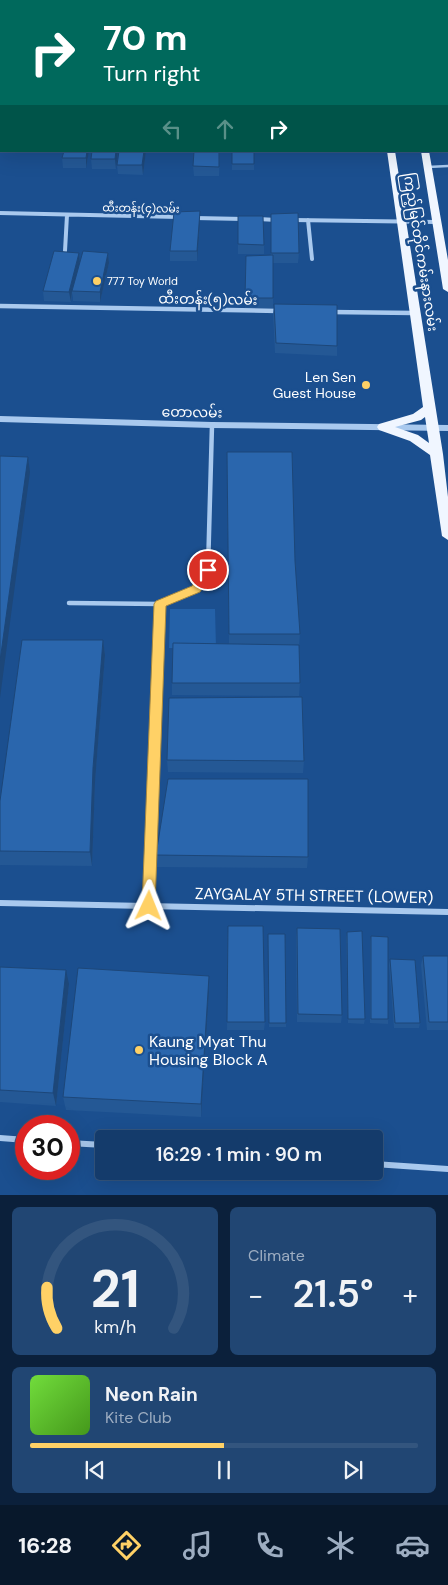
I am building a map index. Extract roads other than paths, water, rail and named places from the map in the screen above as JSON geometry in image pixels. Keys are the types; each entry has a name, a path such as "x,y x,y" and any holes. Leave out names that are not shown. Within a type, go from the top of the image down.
{"main road":[{"name":"ကြည့်မြင်တိုင်ကမ်းနားလမ်း","path":"391,152 448,536"},
{"path":"425,152 448,289"},
{"path":"383,427 417,417 430,407"},
{"path":"383,427 414,438 437,454"}],"street":[{"name":"ထီးတန်း(၄)လမ်း","path":"0,213 182,217"},
{"path":"65,251 66,215"},
{"name":"ထီးတန်း(၄)လမ်း","path":"192,218 279,220"},
{"path":"289,220 402,220 437,222"},
{"path":"308,220 312,259"},
{"name":"ထီးတန်း(၅)လမ်း","path":"0,306 287,311"},
{"path":"326,312 415,313"},
{"name":"တောလမ်း","path":"0,419 212,425 448,428"},
{"path":"69,603 160,604 196,589 208,570 212,425"},
{"path":"149,906 160,604"},
{"name":"ZAYGALAY 5TH STREET (LOWER)","path":"0,903 448,912"},
{"path":"0,1138 15,1139"},
{"path":"80,1144 95,1144"},
{"path":"383,1165 448,1169"}],"lane":[{"path":"428,167 448,166"}],"place":[{"name":"777 Toy World","path":"97,281"},
{"name":"Len Sen Guest House","path":"366,385"},
{"name":"Kaung Myat Thu Housing Block A","path":"139,1050"}]}
